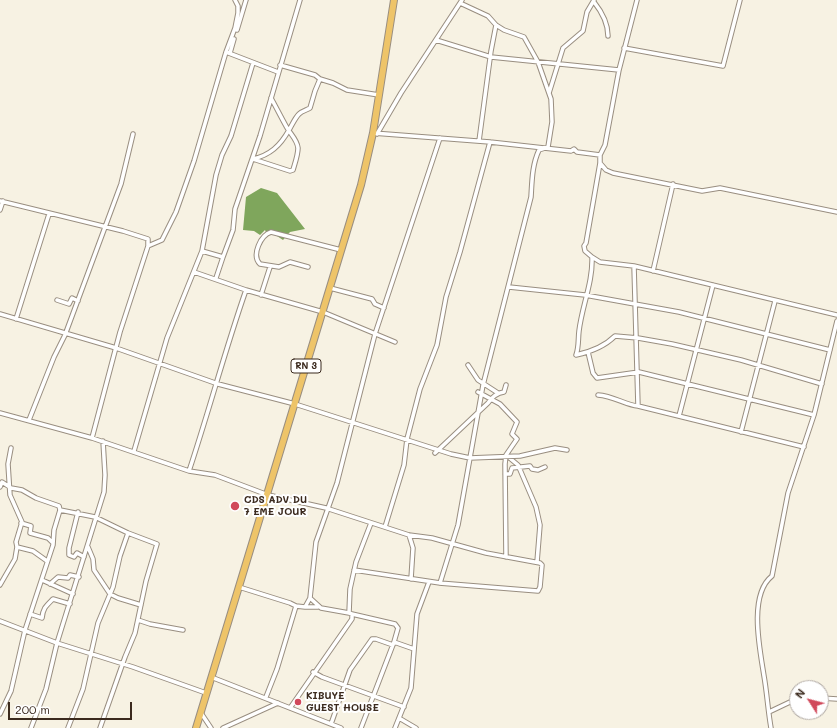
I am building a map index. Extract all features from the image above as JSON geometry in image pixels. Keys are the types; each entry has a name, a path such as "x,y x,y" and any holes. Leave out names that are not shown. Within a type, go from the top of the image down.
{"highway":[{"name":"RN 3","path":"196,728 361,185 375,133 379,95 394,0"}],"street":[{"path":"228,52 238,13 238,6 235,0"},
{"path":"148,246 162,240 176,212 246,0"},
{"path":"216,278 233,230 235,209 253,159 300,0"},
{"path":"637,0 619,70 605,145 600,155 600,163 586,243 584,246 585,251 600,262 634,266 837,315"},
{"path":"624,48 723,66 740,0"},
{"path":"549,93 562,48 583,31 587,12 594,1 601,10 605,20 608,36"},
{"path":"548,148 552,122 549,93 538,62 524,37 496,25 488,16 461,2 375,133 490,142 571,151 574,149 577,152 600,155"},
{"path":"479,141 496,25"},
{"path":"436,40 491,57 619,70"},
{"path":"228,52 278,72"},
{"path":"134,451 167,338 202,250 216,175 222,155 231,136 253,63"},
{"path":"280,65 315,75 320,80 333,83 346,90 379,95"},
{"path":"253,159 265,155 278,147 299,114 310,108 320,80"},
{"path":"253,159 290,171 293,170 298,149 295,138 271,98"},
{"path":"29,420 54,357 65,335 121,184 133,134"},
{"path":"305,607 310,598 316,542 329,509 375,334 440,138"},
{"path":"385,527 404,464 407,439 420,389 436,344 446,297 490,142"},
{"path":"440,583 458,525 478,413 480,393 484,383 509,287 531,197 536,157 539,150 548,148"},
{"path":"600,163 606,170 613,173 674,184 702,191 720,188 837,212"},
{"path":"653,271 674,184"},
{"path":"0,210 1,201 148,239 148,246 120,332 92,438"},
{"path":"16,319 49,214"},
{"path":"308,266 290,262 279,267 270,267 260,264 257,258 260,242 268,232 341,250"},
{"path":"202,250 223,257"},
{"path":"592,257 592,269 585,295 579,330 578,350 576,355 588,352 610,342 615,336 638,338 758,365 822,384"},
{"path":"634,266 634,304 638,338 636,355 639,372 638,406"},
{"path":"261,295 270,267"},
{"path":"194,272 216,278 261,295 323,312 395,342"},
{"path":"679,416 713,286"},
{"path":"509,287 585,295 705,317 830,350"},
{"path":"330,288 372,299 375,304 384,308"},
{"path":"190,471 218,384 228,343 246,290"},
{"path":"57,300 69,304 72,298 78,301"},
{"path":"741,432 775,301"},
{"path":"0,314 65,335 116,348 218,384 295,404 407,439 437,451 470,458 506,455 520,456 555,448 567,450"},
{"path":"771,728 758,645 758,611 768,580 772,576 788,493 814,415 837,321"},
{"path":"588,352 597,378 639,372 814,415"},
{"path":"468,365 478,380 498,394"},
{"path":"437,451 491,399 504,392 506,385"},
{"path":"480,393 500,404 517,422 512,434 518,439 506,455 506,557"},
{"path":"598,395 609,396 631,405 804,447"},
{"path":"0,413 92,438 190,471 215,475 268,495 329,509 410,535 432,538 506,557 536,562 542,565 540,587 538,591 430,582 354,570"},
{"path":"32,728 46,689 57,643 104,492 105,475 103,442"},
{"path":"0,585 12,566 21,523 10,495 8,464 11,448"},
{"path":"506,455 519,466 536,508 540,525 536,562"},
{"path":"505,474 510,474 512,468 519,466 530,466 538,470 545,467"},
{"path":"0,487 2,482 10,488 22,490 36,498 59,506 60,510 54,530 53,543 48,561 25,630 11,691 0,714"},
{"path":"60,510 78,512 95,517 128,533 157,544 135,633 122,664 100,728"},
{"path":"78,512 69,548 69,555 74,557 77,553 84,557"},
{"path":"21,523 31,526 30,533 48,538 53,543"},
{"path":"290,708 314,672 351,622 350,589 360,548 371,523"},
{"path":"68,728 83,689 98,622 110,594 128,533"},
{"path":"410,535 413,548 411,579"},
{"path":"17,547 33,551 48,561"},
{"path":"88,547 93,559 94,570 110,594 141,605"},
{"path":"50,584 58,577 68,578 70,575 79,576"},
{"path":"411,579 440,583"},
{"path":"42,580 73,594"},
{"path":"395,728 411,688 417,614 430,582"},
{"path":"239,587 296,606 318,607 351,613 384,620 397,625 398,628 394,643 361,728"},
{"path":"310,598 318,607"},
{"path":"30,614 42,618 42,611 53,599 70,604"},
{"path":"266,697 280,662 296,606"},
{"path":"138,620 150,624 183,630"},
{"path":"0,621 57,643 206,694"},
{"path":"330,724 350,670 372,639 394,643 414,650"},
{"path":"314,672 404,708"},
{"path":"211,677 266,697 341,728"},
{"path":"768,712 789,702"},
{"path":"223,728 278,703"},
{"path":"201,713 211,728"},
{"path":"399,718 416,728"}],"green space":[{"path":"261,188 277,193 305,229 290,232 283,240 274,234 267,235 265,230 260,235 254,231 243,230 246,197"}],"place":[{"name":"CDS ADV DU 7 EME JOUR","path":"235,506"},
{"name":"KIBUYE GUEST HOUSE","path":"298,702"}]}
